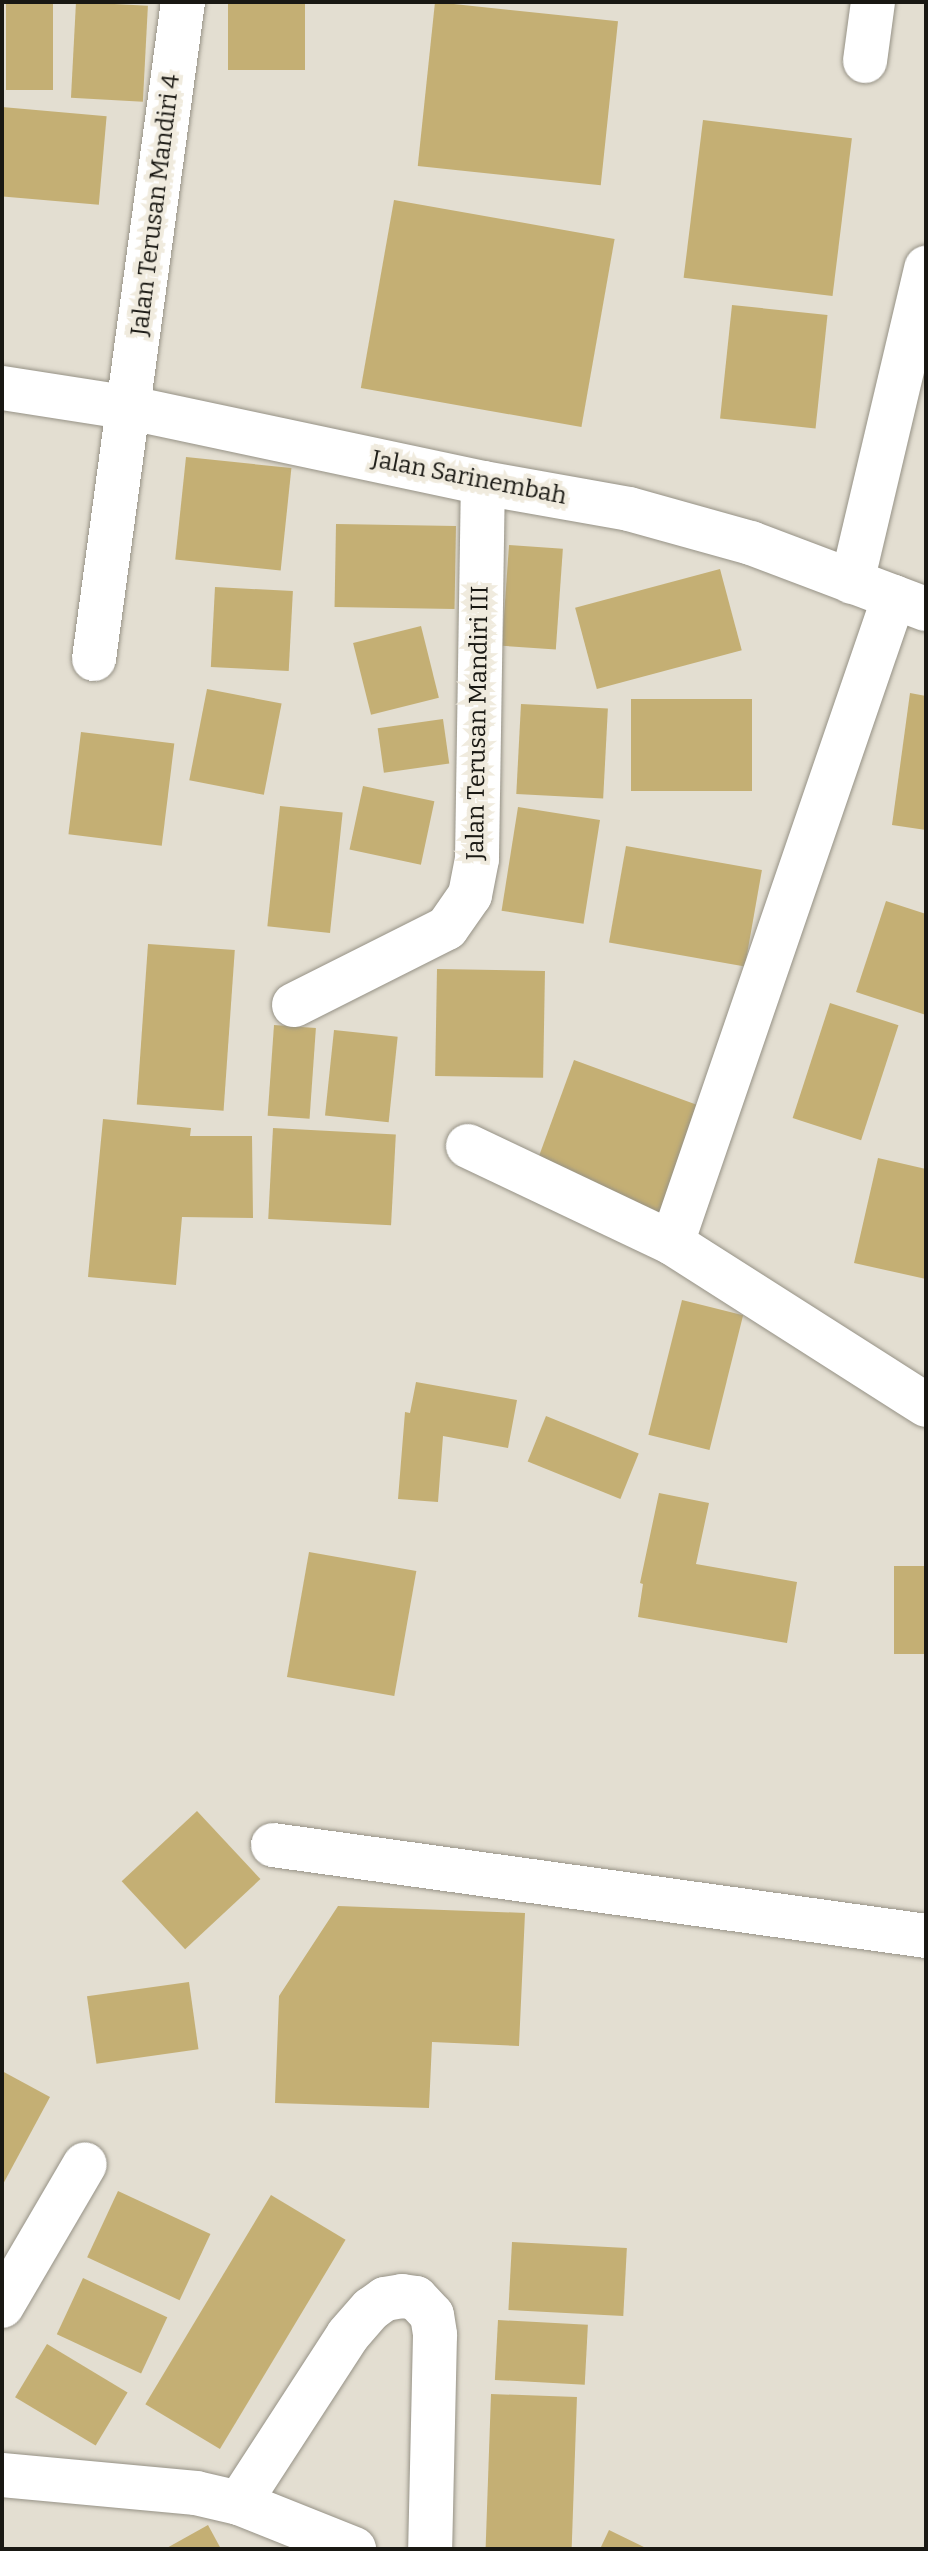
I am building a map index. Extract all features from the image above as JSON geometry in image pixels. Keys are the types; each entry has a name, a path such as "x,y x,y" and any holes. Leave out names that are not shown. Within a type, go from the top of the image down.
{"street":[{"name":"Jalan Terusan Mandiri 4","path":"94,659 131,408 183,2"},
{"path":"865,61 873,2"},
{"path":"852,582 926,268"},
{"name":"Jalan Sarinembah","path":"2,388 131,408 483,483 629,509 751,543 910,603"},
{"name":"Jalan Terusan Mandiri III","path":"294,1005 447,928 470,895 477,859 483,483"},
{"path":"672,1243 910,603"},
{"path":"468,1146 672,1243 926,1405"},
{"path":"273,1845 926,1936"},
{"path":"2,2306 85,2164"},
{"path":"239,2503 355,2326 385,2299 402,2296 416,2298 432,2315 435,2335 430,2549"},
{"path":"2,2475 163,2489 239,2503 354,2549"}],"building":[{"path":"6,2 53,2 53,90 6,90"},
{"path":"76,2 148,6 143,102 71,98"},
{"path":"228,2 305,2 305,70 228,70"},
{"path":"435,2 618,21 601,185 418,166"},
{"path":"2,107 107,116 99,205 2,196"},
{"path":"703,120 852,138 833,296 684,278"},
{"path":"394,200 615,239 581,427 361,388"},
{"path":"732,305 827,315 816,428 720,418"},
{"path":"186,457 291,468 281,571 175,559"},
{"path":"336,524 456,526 455,609 335,607"},
{"path":"509,545 563,549 556,650 502,646"},
{"path":"720,569 742,650 597,689 575,608"},
{"path":"215,587 293,591 289,671 211,667"},
{"path":"421,626 439,698 371,715 353,643"},
{"path":"207,689 282,704 264,795 189,780"},
{"path":"910,693 926,696 926,830 892,825"},
{"path":"631,699 752,699 752,791 631,791"},
{"path":"521,704 608,709 603,798 516,794"},
{"path":"443,719 449,764 384,773 378,728"},
{"path":"81,732 174,743 162,846 68,834"},
{"path":"363,786 434,801 421,865 349,850"},
{"path":"280,806 343,813 330,933 267,926"},
{"path":"518,807 600,820 584,924 502,911"},
{"path":"626,846 762,870 745,966 609,943"},
{"path":"886,901 926,914 926,1015 856,992"},
{"path":"148,944 235,950 224,1111 137,1105"},
{"path":"437,969 545,971 543,1078 435,1076"},
{"path":"830,1003 898,1025 861,1140 793,1118"},
{"path":"274,1025 316,1028 310,1119 268,1116"},
{"path":"334,1030 398,1037 389,1122 325,1116"},
{"path":"574,1060 706,1108 665,1220 533,1172"},
{"path":"103,1119 191,1128 190,1136 252,1136 253,1218 182,1217 176,1285 88,1277"},
{"path":"273,1128 396,1134 391,1225 268,1219"},
{"path":"878,1158 926,1169 926,1279 854,1263"},
{"path":"682,1300 743,1315 710,1450 648,1435"},
{"path":"416,1382 517,1400 508,1448 443,1436 438,1502 398,1499 405,1412 410,1413"},
{"path":"546,1416 639,1453 620,1499 528,1461"},
{"path":"659,1493 709,1503 696,1564 797,1582 787,1643 638,1617 643,1584 640,1583"},
{"path":"309,1552 416,1571 394,1696 287,1677"},
{"path":"894,1566 926,1566 926,1654 894,1654"},
{"path":"197,1811 260,1879 185,1949 122,1881"},
{"path":"338,1906 525,1913 519,2046 432,2042 429,2108 275,2103 279,1996"},
{"path":"189,1982 198,2049 96,2064 87,1996"},
{"path":"2,2071 50,2097 2,2186"},
{"path":"118,2191 210,2234 180,2300 87,2257"},
{"path":"271,2195 346,2240 220,2449 145,2404"},
{"path":"512,2242 627,2248 623,2316 508,2310"},
{"path":"83,2278 167,2317 141,2373 57,2334"},
{"path":"498,2320 588,2325 585,2385 495,2380"},
{"path":"47,2344 128,2392 96,2446 15,2397"},
{"path":"491,2394 577,2397 572,2549 486,2549"},
{"path":"208,2525 221,2549 165,2549"},
{"path":"609,2530 648,2549 600,2549"}]}
